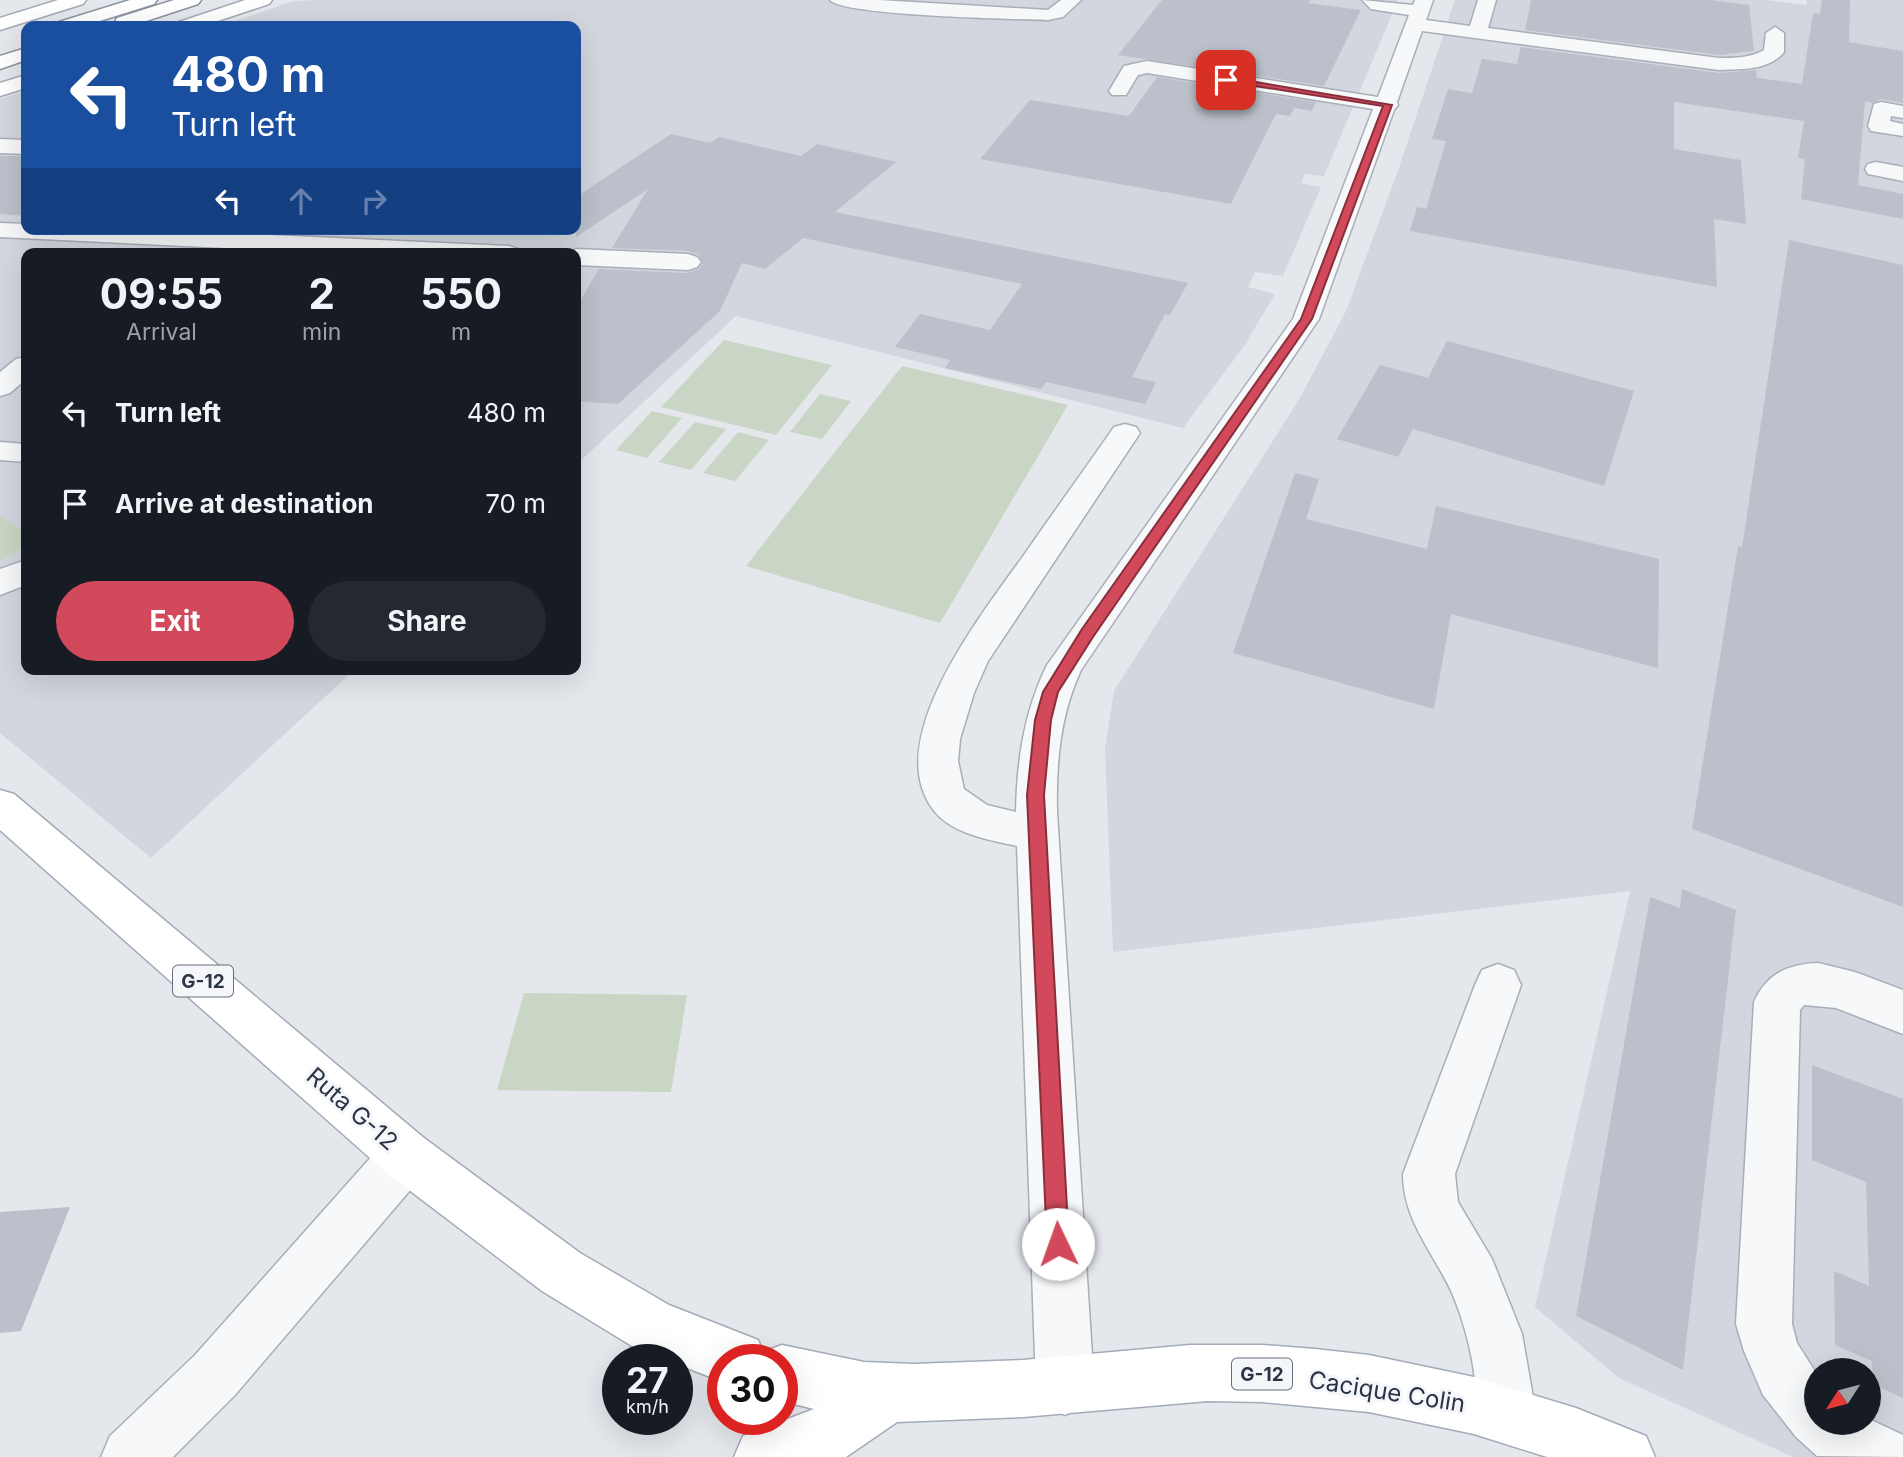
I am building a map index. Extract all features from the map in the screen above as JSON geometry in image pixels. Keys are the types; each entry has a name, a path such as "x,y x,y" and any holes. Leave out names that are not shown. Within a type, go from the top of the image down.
{"main road":[{"path":"4,21 77,0"},
{"path":"82,21 148,0"},
{"path":"127,21 192,0"},
{"path":"201,21 263,0"},
{"path":"0,47 21,41"},
{"path":"0,63 21,56"},
{"path":"0,90 21,83"},
{"name":"Ruta G-12","path":"0,806 406,1156 561,1272 605,1301 652,1326 707,1348"},
{"name":"Cacique Colin","path":"889,1393 1065,1385 1194,1374 1277,1375 1352,1382 1429,1395 1507,1414 1625,1457"},
{"name":"G-12","path":"798,1377 889,1393"},
{"path":"764,1457 824,1437 889,1393"}],"street":[{"path":"839,0 891,7 1048,15 1057,13 1072,0"},
{"path":"1371,0 1377,5 1420,12 1477,33 1719,64 1764,59 1774,52 1775,33"},
{"path":"1477,33 1487,0"},
{"path":"1065,1385 1036,795 1041,733 1051,692 1087,633 1306,319 1388,105 1420,12"},
{"path":"1119,91 1131,70 1147,68 1388,105"},
{"path":"1903,112 1881,108 1879,126 1903,130"},
{"path":"0,146 21,147"},
{"path":"1876,169 1903,174"},
{"path":"0,230 21,232"},
{"path":"53,235 170,246 255,248"},
{"path":"581,257 688,262"},
{"path":"0,387 21,369"},
{"path":"1037,834 964,813 950,802 942,791 937,775 937,757 960,680 972,656 1125,433"},
{"path":"0,451 21,453"},
{"path":"0,583 21,573"},
{"path":"1804,1404 1775,1361 1764,1324 1777,1002 1788,989 1812,983 1826,985 1903,1012"},
{"path":"1498,985 1433,1163 1428,1188 1433,1206 1470,1272 1487,1311 1504,1380 1507,1414"},
{"path":"131,1457 215,1375 406,1156"},
{"path":"1838,1435 1885,1457"}],"shaded area":[{"path":"1398,0 1324,176 1305,174 1301,183 1321,187 1283,276 1255,272 1248,287 1275,294 1244,346 1183,428 736,316 581,460 581,248 21,248 21,675 349,675 151,858 0,733 0,99 21,93 21,235 581,235 581,21 235,21 294,1"},
{"path":"1455,0 1767,0 1806,5 1807,0 1903,0 1903,1457 1793,1457 1619,1378 1535,1307 1630,891 1113,952 1105,748 1114,691 1300,398 1346,311 1399,168"}],"green space":[{"path":"724,340 832,365 776,435 661,407"},
{"path":"902,366 1068,405 940,623 746,566"},
{"path":"820,394 851,401 822,439 790,432"},
{"path":"652,411 682,418 647,458 616,450"},
{"path":"695,422 726,429 691,470 659,462"},
{"path":"738,432 769,440 735,481 703,473"},
{"path":"0,516 21,529 21,549 0,561"},
{"path":"524,993 687,995 671,1092 497,1090"}],"building":[{"path":"1162,0 1310,0 1308,3 1361,10 1324,86 1118,55"},
{"path":"1531,0 1710,0 1749,5 1754,51 1719,55 1525,30"},
{"path":"1822,0 1850,0 1849,42 1903,51 1903,103 1881,99 1872,103 1865,101 1858,185 1903,194 1903,219 1801,199 1805,159 1798,158 1804,121 1674,102 1674,149 1741,160 1746,224 1714,219 1717,287 1410,231 1417,207 1426,209 1446,141 1432,139 1448,89 1472,93 1482,59 1517,64 1521,47 1719,73 1756,70 1757,78 1802,84 1813,13 1820,14"},
{"path":"1157,77 1316,102 1312,111 1294,108 1290,116 1276,114 1231,204 980,159 1030,100 1129,116"},
{"path":"671,134 710,143 719,137 801,156 817,144 896,162 835,212 1188,283 1170,315 1165,314 1132,377 1156,382 1145,404 1046,382 1041,389 945,368 950,360 895,347 920,314 990,330 1022,284 803,238 765,269 742,263 720,311 618,404 581,401 581,300 599,269 688,273 703,264 699,255 688,251 612,248 648,189 581,234 581,194"},
{"path":"0,156 21,156 21,216 0,214"},
{"path":"1789,240 1903,265 1903,907 1692,829 1738,546 1742,547"},
{"path":"1447,341 1634,391 1604,486 1413,429 1398,457 1337,439 1380,365 1428,378"},
{"path":"1295,473 1319,479 1306,519 1427,549 1436,506 1659,559 1658,668 1451,614 1434,709 1233,653"},
{"path":"1682,889 1736,910 1683,1370 1576,1316 1650,897 1680,908"},
{"path":"1812,1065 1903,1099 1903,1398 1881,1388 1881,1358 1865,1358 1835,1345 1834,1271 1869,1286 1866,1182 1812,1160"},
{"path":"70,1207 21,1331 0,1333 0,1212"}],"route":[{"path":"1058,1244 1036,795 1043,720 1051,692 1065,665 1306,319 1321,286 1388,105 1226,80"}]}
